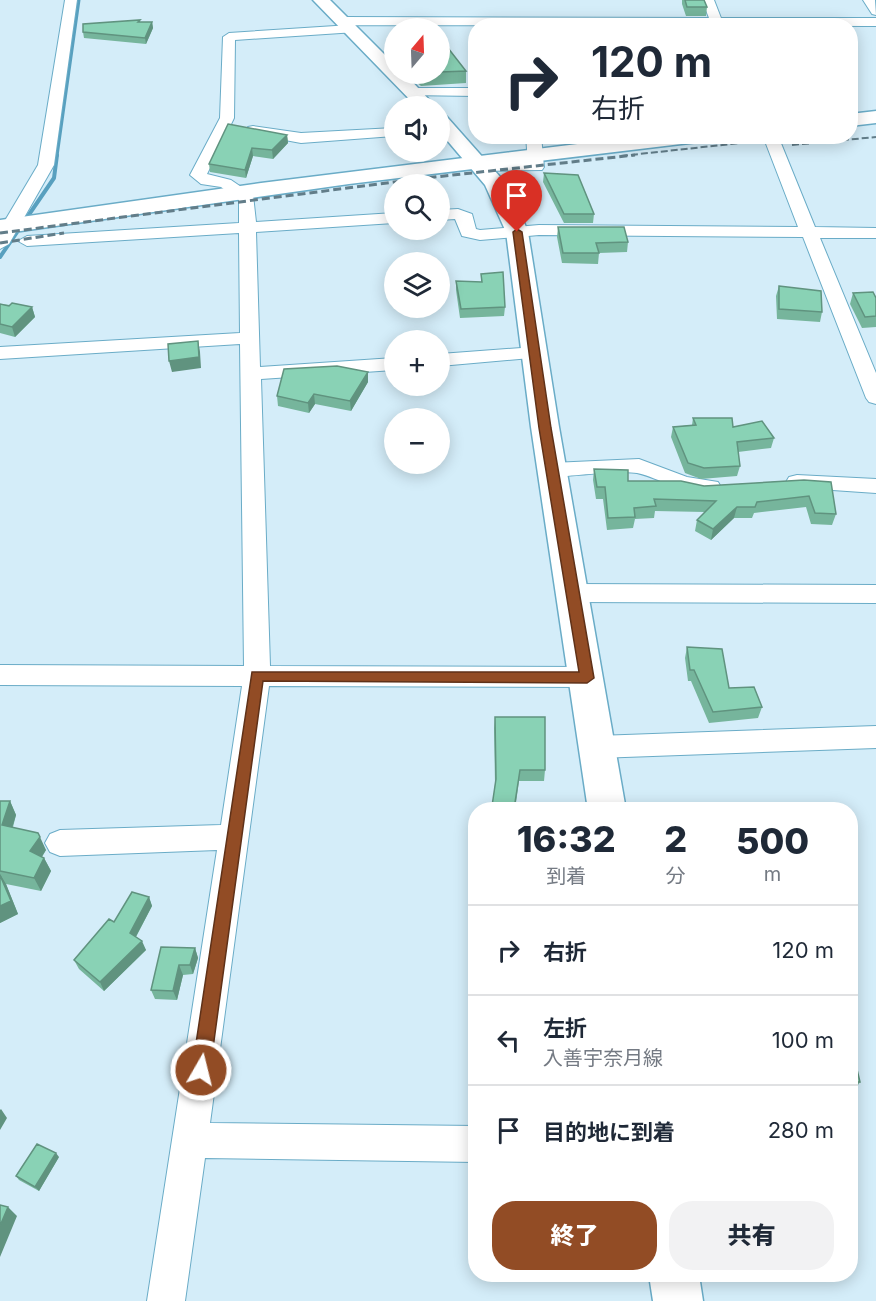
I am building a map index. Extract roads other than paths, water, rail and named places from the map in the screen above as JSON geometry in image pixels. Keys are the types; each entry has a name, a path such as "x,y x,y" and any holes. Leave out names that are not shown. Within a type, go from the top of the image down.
{"main road":[{"path":"321,0 384,62"},
{"path":"405,84 416,96"},
{"path":"858,119 876,117"},
{"path":"450,134 482,164 509,205 517,232 552,470 606,802"},
{"path":"6,226 237,192 482,164 534,146 567,144"},
{"path":"675,1282 678,1301"}],"street":[{"path":"0,244 6,226 46,165 71,0"},
{"path":"708,0 715,18"},
{"path":"869,0 876,11"},
{"path":"166,1301 257,676 247,198 225,183 207,181 198,175 227,118 229,37 346,25 468,21"},
{"path":"858,22 876,22"},
{"path":"412,92 468,92"},
{"path":"223,125 301,138 384,133"},
{"path":"773,144 876,398"},
{"path":"450,214 458,214 466,218 468,232 480,235 517,232 876,233"},
{"path":"27,242 248,225 384,218"},
{"path":"0,353 250,338"},
{"path":"450,359 535,353"},
{"path":"252,374 384,365"},
{"path":"552,470 639,466 692,486 737,486"},
{"path":"772,484 876,486"},
{"path":"573,593 876,594"},
{"path":"0,675 587,678"},
{"path":"597,747 876,737"},
{"path":"60,843 234,837"},
{"path":"191,1140 468,1143"}],"waterway":[{"path":"57,156 79,0"},
{"path":"0,257 54,178 57,155"}],"railway":[{"path":"858,139 876,137"},
{"path":"621,156 731,144"},
{"path":"792,145 802,144"},
{"path":"0,233 417,179 635,155"},
{"path":"0,243 64,233"}]}
